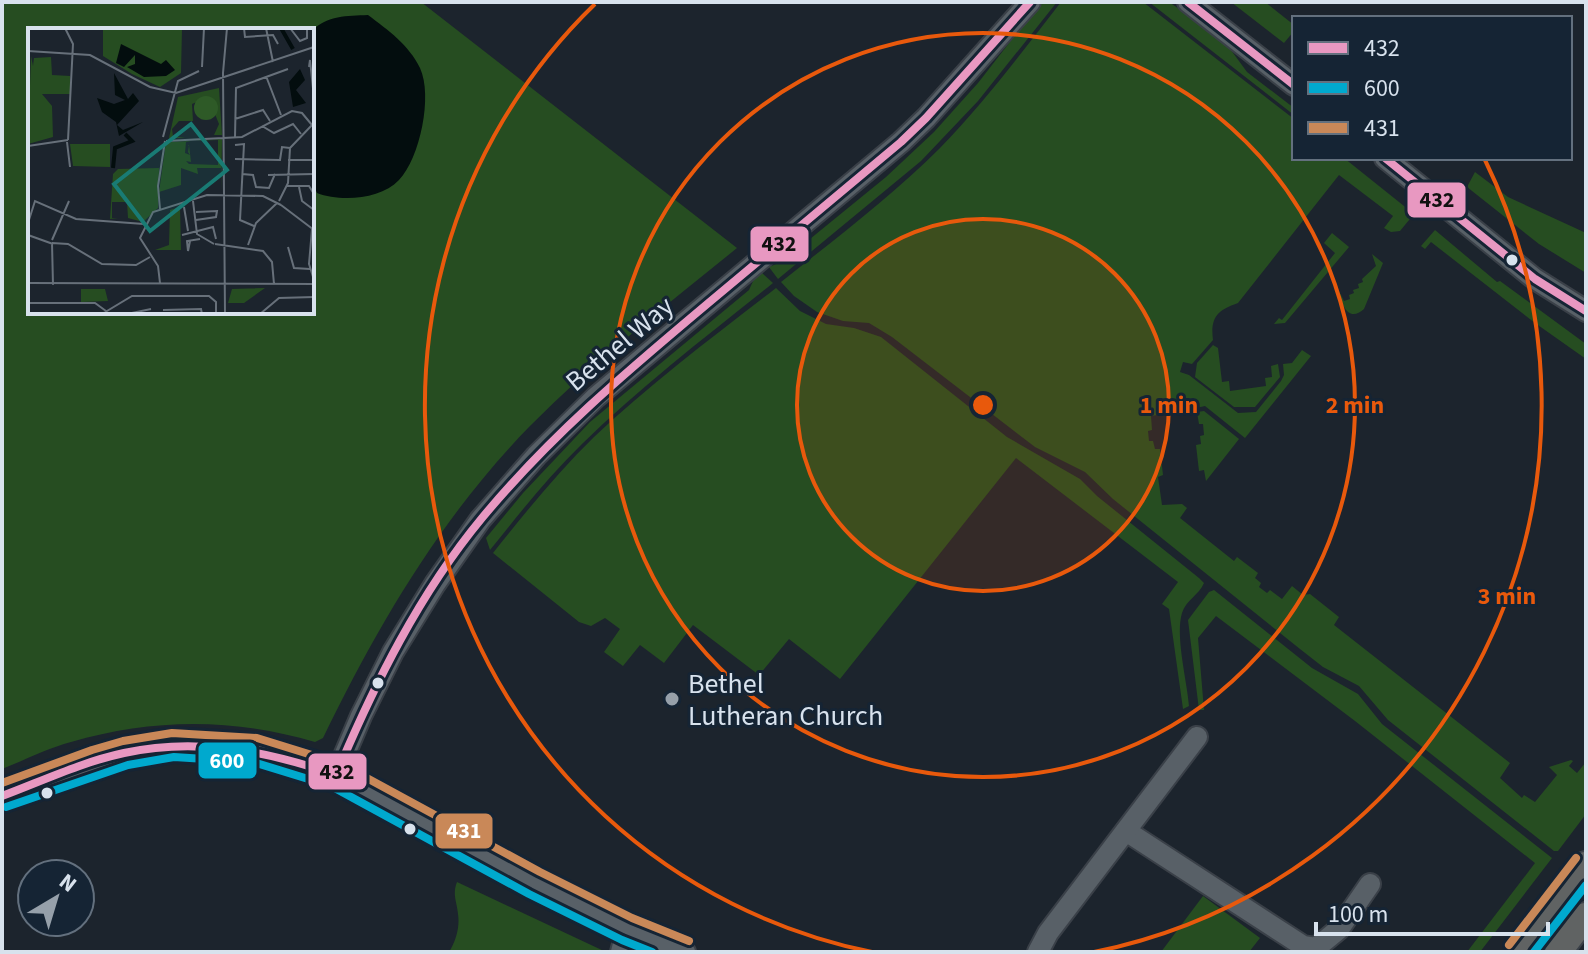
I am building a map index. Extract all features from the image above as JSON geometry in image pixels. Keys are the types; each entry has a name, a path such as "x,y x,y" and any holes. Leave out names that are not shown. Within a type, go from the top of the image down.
{"main road":[{"path":"1519,952 1586,865"},
{"path":"1558,952 1586,916"}],"street":[{"path":"1188,2 1292,83"},
{"name":"Bethel Way","path":"336,775 393,652 435,584 480,520 536,456 596,397 901,142 926,118 1022,7"},
{"path":"1387,160 1535,279 1586,311"},
{"path":"1038,952 1048,933 1197,737"},
{"path":"2,796 96,761 173,745 255,750 336,775 534,883 627,929 685,952"},
{"path":"1126,831 1303,946 1316,948 1339,929 1370,884"},
{"path":"621,952 627,929"}],"green space":[{"path":"2,2 421,2 737,248 579,379 498,461 468,497 414,574 366,654 323,738 315,742 254,728 224,725 163,725 102,734 45,751 2,769"},
{"path":"1057,2 978,101 921,161 778,279 769,267 783,261 886,177 934,132 978,83 1040,3"},
{"path":"1061,2 1143,2 1292,117 1292,160 1346,160 1414,214 1400,231 1391,232 1384,228 1393,216 1339,175 1238,303 1225,308 1217,316 1213,340 1192,364 1183,362 1180,372 1189,375 1238,413 1256,412 1281,381 1283,364 1292,363 1302,350 1311,356 1245,438 1205,406 1178,412 1176,401 1169,402 1169,413 1151,416 1149,441 1153,441 1155,449 1160,449 1163,475 1158,477 1162,505 1182,504 1187,508 1180,518 1234,561 1237,557 1258,573 1255,578 1261,583 1259,587 1267,593 1270,590 1282,599 1292,586 1303,595 1310,594 1339,617 1334,625 1510,763 1500,778 1522,798 1524,795 1535,802 1557,775 1549,767 1571,760 1569,766 1577,773 1586,762 1586,814 1558,851 1554,851 1388,720 1359,686 1323,667 1113,499 1085,472 1035,447 892,337 869,323 843,321 817,312 794,296 781,282 921,166 987,95"},
{"path":"1149,2 1169,2 1228,46 1247,72 1292,106 1292,113"},
{"path":"1231,2 1265,2 1292,23 1292,33 1284,43"},
{"path":"1475,172 1508,197 1586,233 1586,273 1539,244 1467,187"},
{"path":"1435,230 1497,282 1500,281 1586,344 1586,359 1431,242 1425,249 1421,246"},
{"path":"1332,233 1349,247 1285,323 1274,324 1279,318 1282,320 1335,253 1324,243"},
{"path":"1372,254 1383,263 1364,309 1359,313 1350,313 1344,307 1339,291 1344,301 1350,299 1349,295 1359,288 1358,284 1376,266"},
{"path":"762,273 773,283 675,361 604,423 557,469 490,550 486,538 523,493 590,422 749,290 754,279"},
{"path":"776,288 800,311 826,324 854,328 881,337 1007,437 1080,479 1204,583 1184,608 1180,623 1189,706 1183,709 1169,609 1162,604 1178,582 1016,458 840,679 789,639 759,675 693,625 664,663 640,645 623,666 604,652 620,629 605,618 591,626 579,622 493,553 554,479 594,437 660,379"},
{"path":"1213,345 1218,348 1222,382 1229,381 1230,391 1266,386 1265,378 1272,377 1271,366 1278,364 1280,377 1255,407 1234,407 1195,377 1197,363"},
{"path":"1204,411 1239,439 1206,481 1204,470 1199,471 1196,445 1201,444 1200,436 1204,435 1197,412"},
{"path":"1214,590 1312,668 1358,694 1382,724 1552,858 1480,952 1467,952 1535,863 1216,616 1198,638 1204,710 1199,710 1188,620 1209,592"},
{"path":"457,882 606,952 449,952 458,929"},
{"path":"1203,896 1260,938 1249,952 1161,952"}],"shaded area":[{"path":"368,15 404,45 420,68 424,80 425,110 413,157 399,180 371,195 337,198 317,193 314,186 314,29 331,19"}],"transit line":[{"name":"432","path":"2,796 108,757 178,746 258,753 336,775 382,674 418,609 459,547 508,488 561,432 617,381 901,142 1030,2"},
{"name":"432","path":"1188,2 1292,83"},
{"name":"432","path":"1387,160 1535,279 1586,311"},
{"name":"431","path":"2,783 123,741 172,733 257,738 341,764 540,872 632,918 689,941"},
{"name":"600","path":"6,807 128,765 174,757 253,762 331,786 529,894 652,952"},
{"name":"431","path":"1509,945 1576,858"},
{"name":"600","path":"1534,952 1586,885"}],"place":[{"name":"Bethel Lutheran Church","path":"672,699"}]}
